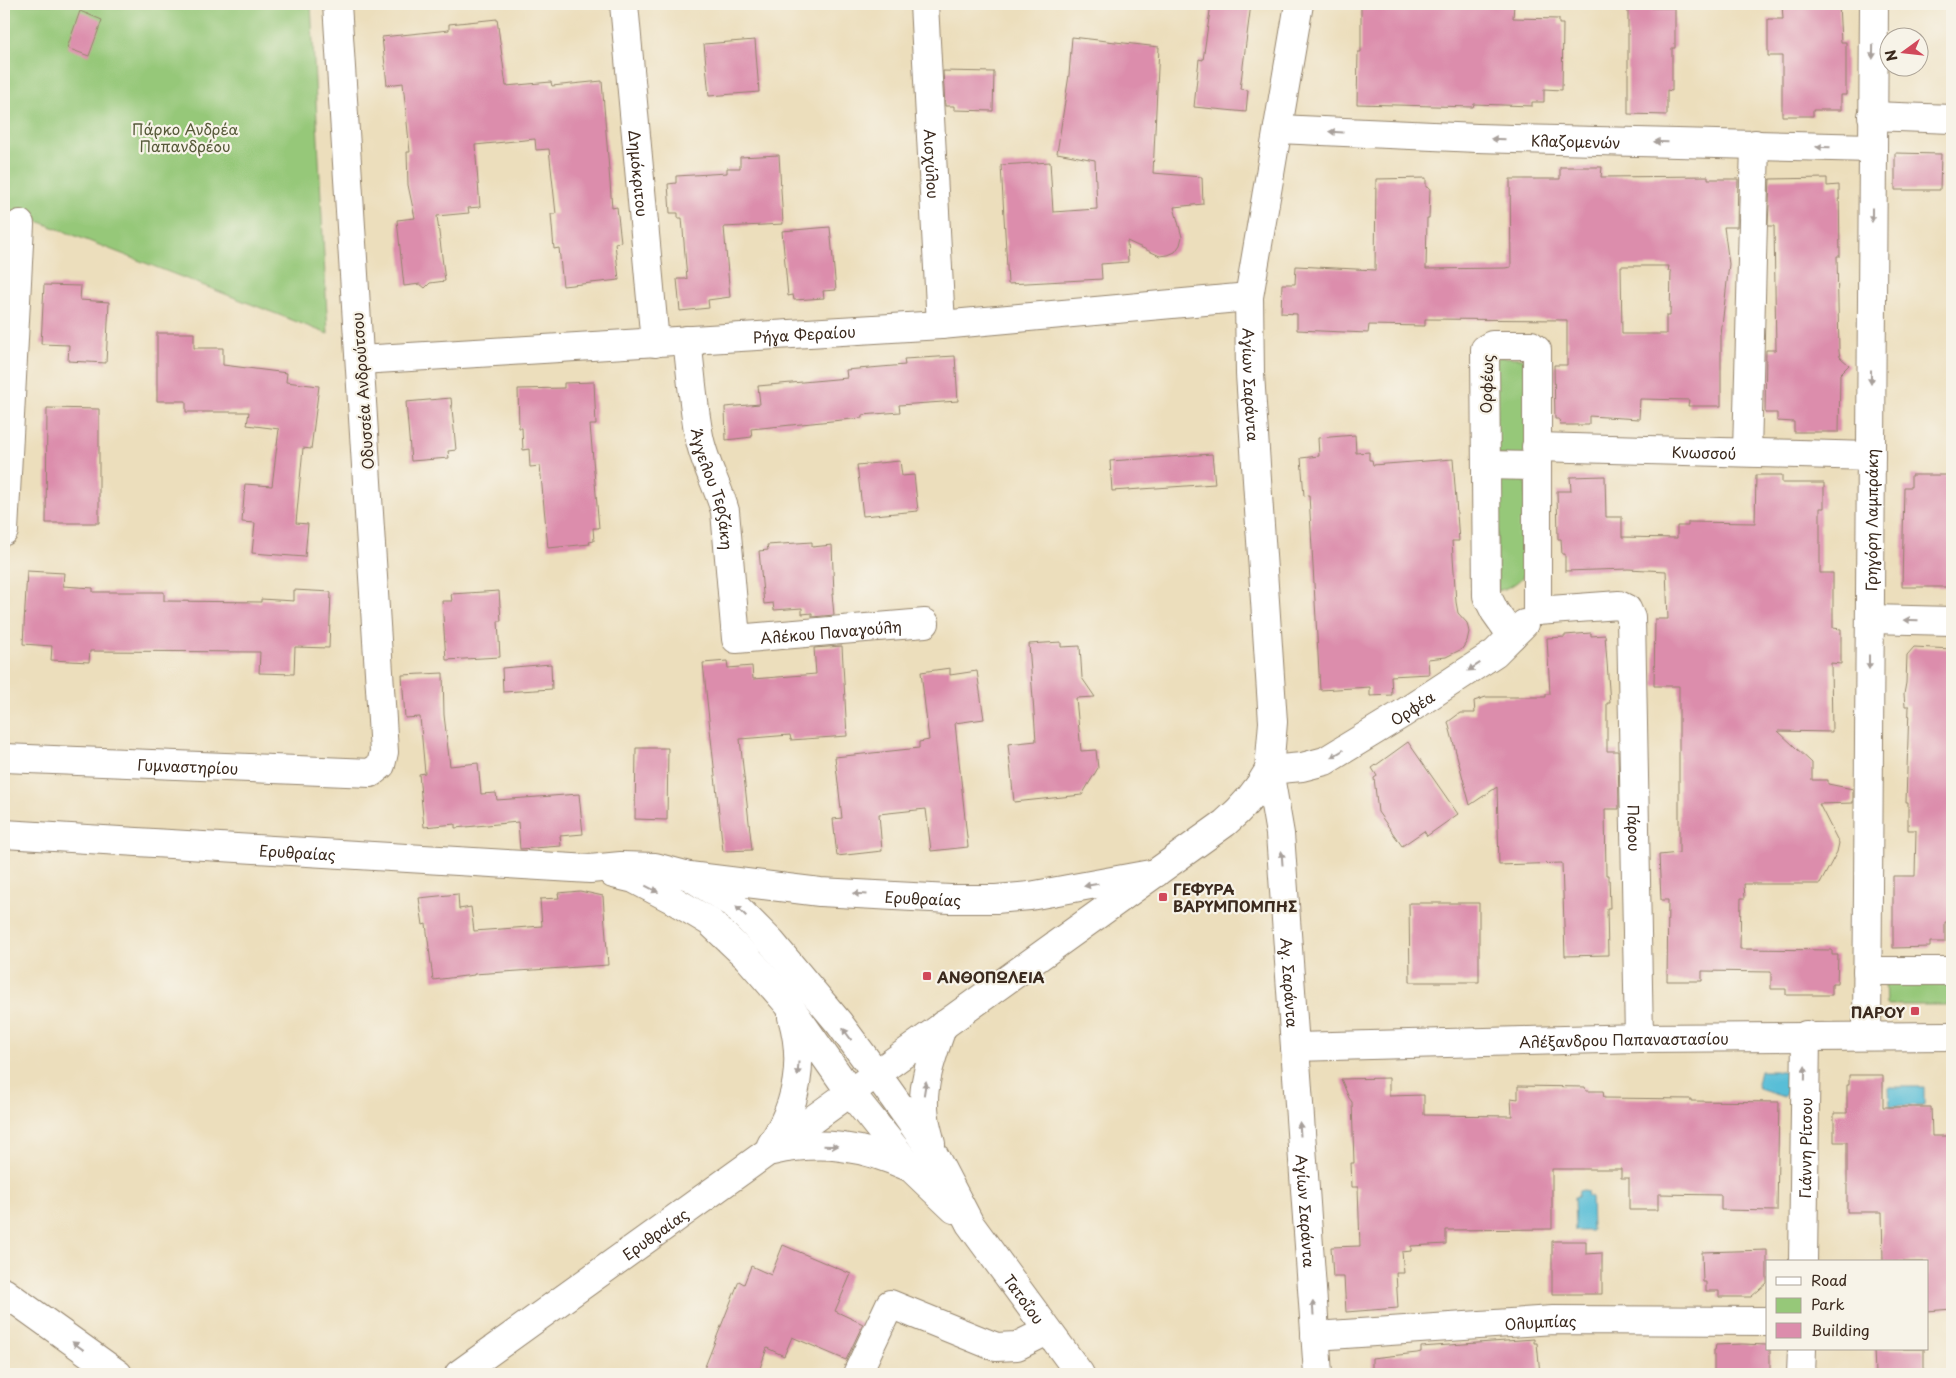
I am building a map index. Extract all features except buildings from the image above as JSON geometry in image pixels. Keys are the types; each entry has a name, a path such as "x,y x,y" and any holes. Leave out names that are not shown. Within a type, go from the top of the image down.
{"main road":[{"name":"Οδυσσέα Ανδρούτσου","path":"337,4 384,752 381,765 371,772"},
{"name":"Δημόκριτου","path":"624,4 655,343"},
{"name":"Αισχύλου","path":"924,4 940,325"},
{"name":"Αγίων Σαράντα","path":"1269,770 1273,722 1250,374 1249,297 1299,4"},
{"name":"Γρηγόρη Λαμπράκη","path":"1867,1036 1874,4"},
{"path":"1872,116 1952,119"},
{"name":"Κλαζομενών","path":"1278,129 1477,138 1872,148"},
{"path":"1747,452 1755,144"},
{"path":"4,531 20,224"},
{"name":"Ρήγα Φεραίου","path":"360,360 940,325 1249,297"},
{"name":"Άγγελου Τερζάκη","path":"686,340 699,436 708,469 720,492 725,512 736,639"},
{"name":"Ορφέως","path":"1512,636 1494,612 1487,596 1485,349 1492,345 1531,345 1537,350 1537,611"},
{"name":"Κνωσσού","path":"1486,465 1536,456 1747,452 1871,456"},
{"name":"Πάρου","path":"1537,611 1619,605 1627,609 1631,618 1639,1038"},
{"name":"Ορφέα","path":"1269,770 1302,767 1325,761 1402,714 1494,653 1537,611"},
{"path":"1870,619 1952,621"},
{"name":"Αλέκου Παναγούλη","path":"736,639 925,623"},
{"name":"Γυμναστηρίου","path":"4,758 371,772"},
{"name":"Ερυθραίας","path":"459,1374 1225,823 1243,808 1258,790 1269,770"},
{"name":"Αγ. Σαράντα","path":"1269,770 1280,834 1295,1047"},
{"name":"Ερυθραίας","path":"4,834 590,869 621,866 655,868 689,876 820,892 950,899 996,900 1030,896 1156,873"},
{"name":"Ερυθραίας","path":"590,869 634,879 710,922 747,957 788,1004 850,1092"},
{"name":"Ερυθραίας","path":"689,876 734,904 771,942 833,1015 876,1073"},
{"path":"1867,971 1952,971"},
{"path":"765,1153 783,1127 794,1097 799,1066 797,1034 788,1004"},
{"path":"933,1153 924,1117 924,1096 932,1057 943,1025"},
{"name":"Γιάννη Ρίτσου","path":"1803,1260 1806,1036"},
{"name":"Αλέξανδρου Παπαναστασίου","path":"1295,1047 1639,1038 1952,1036"},
{"name":"Αγίων Σαράντα","path":"1295,1047 1318,1374"},
{"name":"Τατοΐου","path":"876,1073 933,1153 970,1224 1080,1374"},
{"name":"Τατοΐου","path":"850,1092 910,1167 970,1224"},
{"path":"765,1153 806,1146 839,1146 887,1157 910,1167"},
{"path":"4,1292 118,1374"},
{"path":"857,1374 890,1304 996,1347 1017,1346 1047,1331"},
{"name":"Ολυμπίας","path":"1315,1336 1553,1320 1766,1321"},
{"path":"1801,1374 1802,1350"}],"green space":[{"name":"Πάρκο Ανδρέα Παπανδρέου","path":"4,4 311,4 328,334 4,208"},
{"path":"1499,357 1522,358 1528,362 1527,450 1523,456 1497,455 1493,364"},
{"path":"1496,477 1522,477 1526,482 1526,571 1521,579 1514,584 1498,591"},
{"path":"1885,980 1952,980 1952,1005 1886,1005"}],"water":[{"path":"1760,1071 1787,1071 1787,1090 1784,1097 1759,1089 1757,1084"},
{"path":"1889,1087 1924,1087 1924,1105 1890,1106"},
{"path":"1579,1191 1587,1191 1588,1197 1591,1196 1592,1231 1575,1231 1574,1197 1578,1197"}],"place":[{"name":"ΓΕΦΥΡΑ ΒΑΡΥΜΠΟΜΠΗΣ","path":"1163,897"},
{"name":"ΑΝΘΟΠΩΛΕΙΑ","path":"927,976"},
{"name":"ΠΑΡΟΥ","path":"1915,1011"}]}
